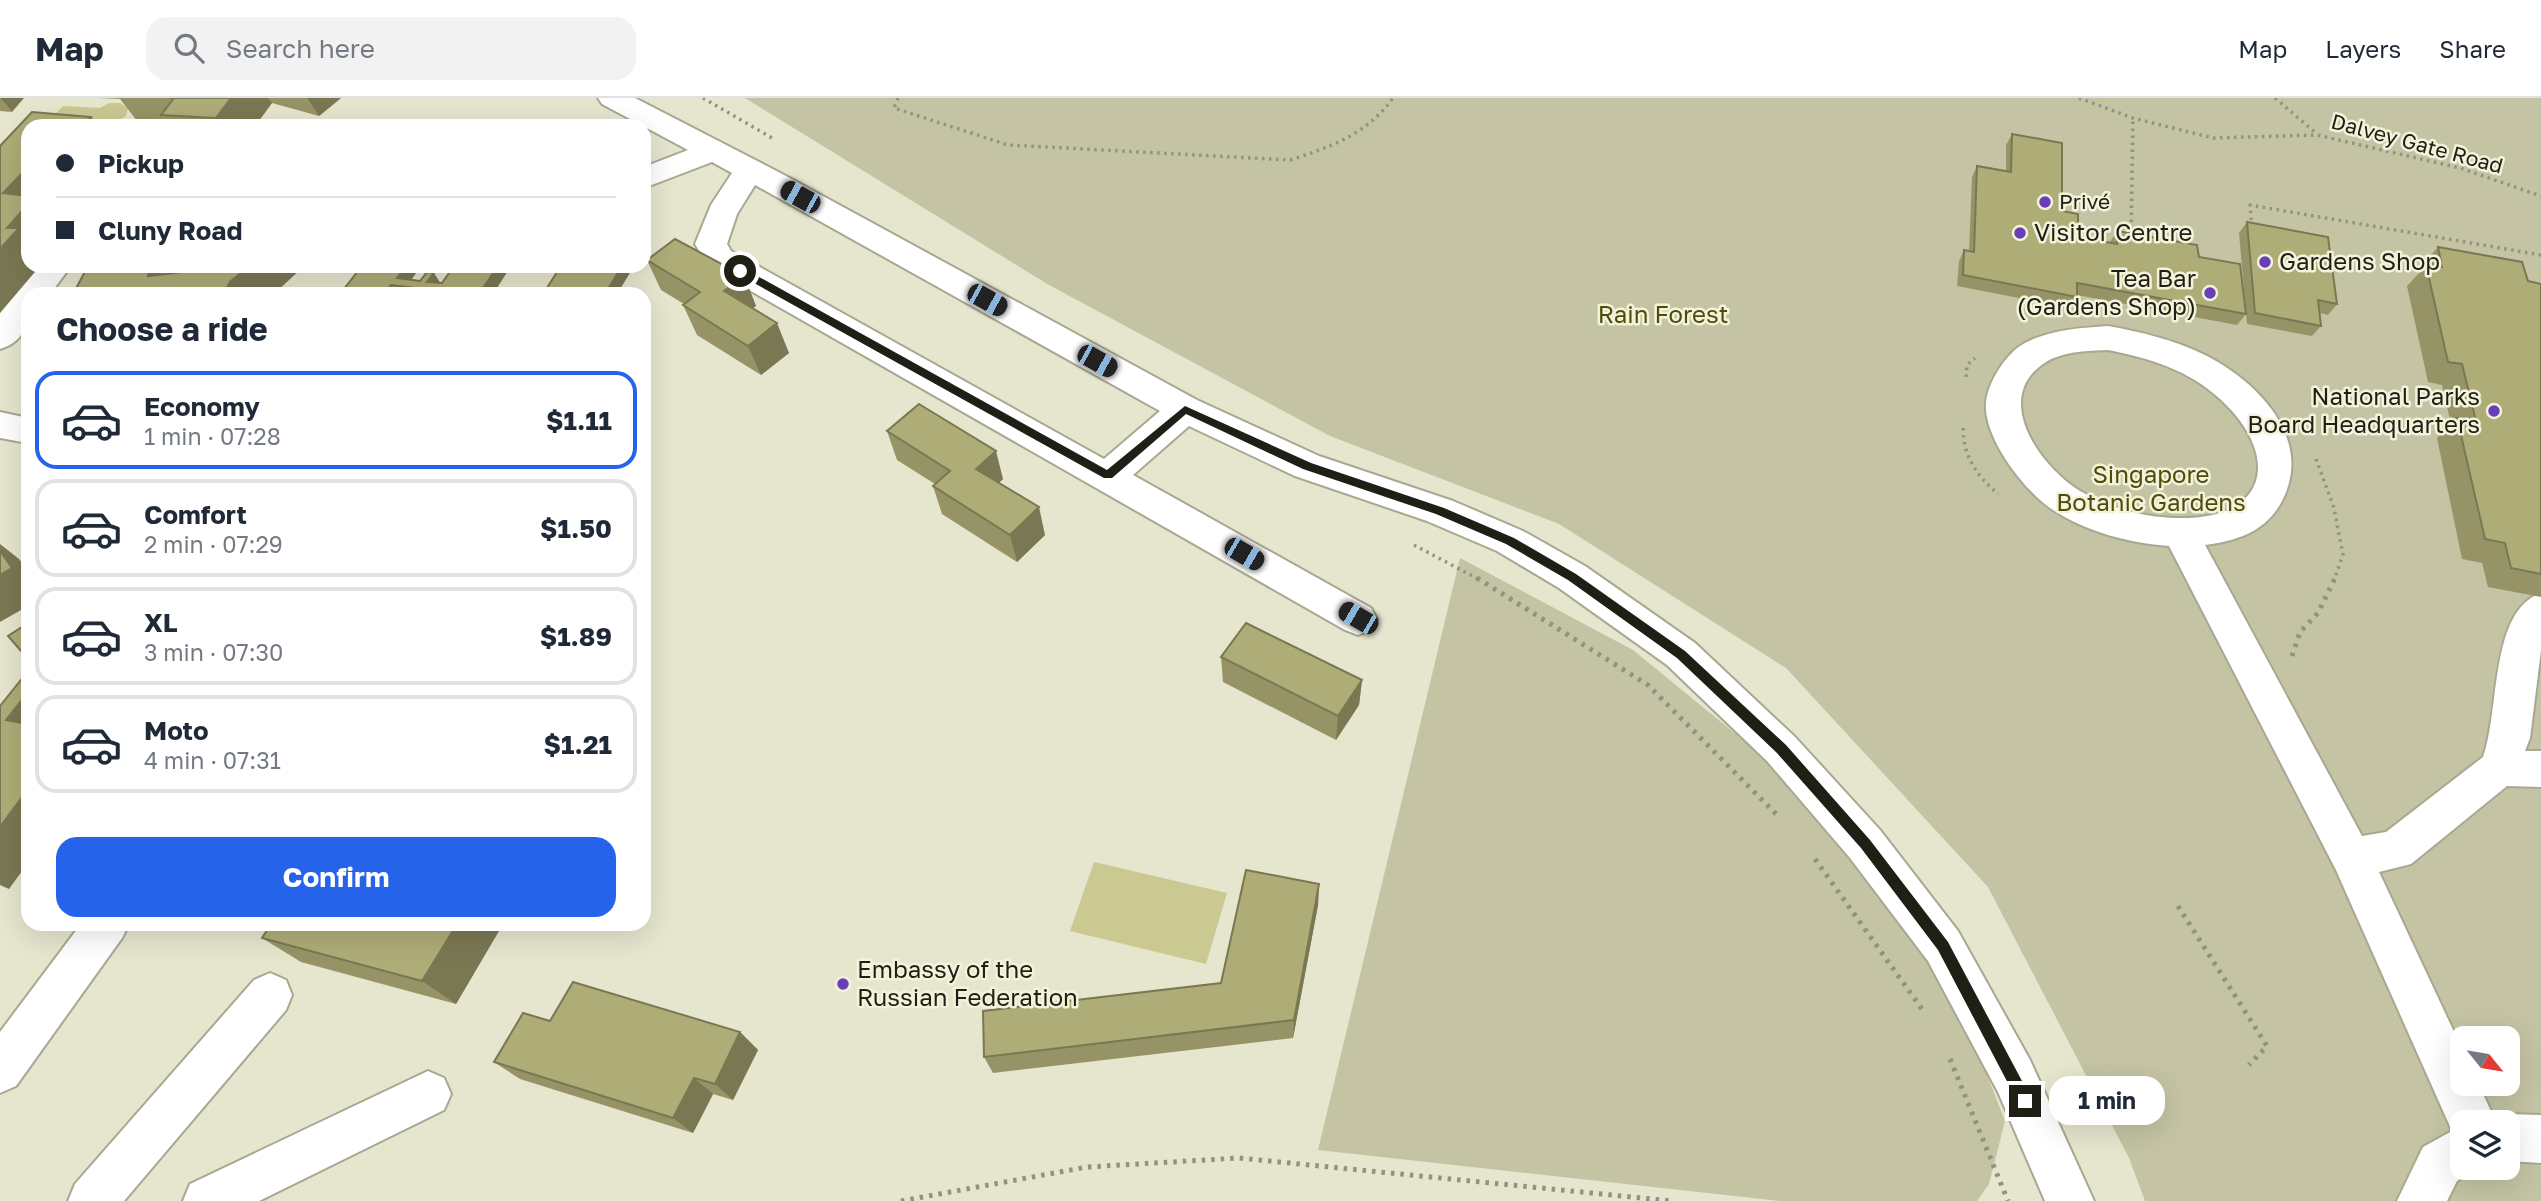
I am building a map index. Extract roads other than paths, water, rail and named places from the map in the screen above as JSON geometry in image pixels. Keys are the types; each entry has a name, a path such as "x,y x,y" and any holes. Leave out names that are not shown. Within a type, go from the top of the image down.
{"street":[{"path":"612,98 751,170 1185,409 1307,466 1440,511 1510,541 1572,577 1681,654 1781,749 1866,844 1943,946 2014,1076 2070,1201"},
{"path":"651,175 713,151"},
{"path":"751,170 730,197 716,225 711,244 720,259 1358,618"},
{"path":"38,287 49,273"},
{"path":"0,337 21,308"},
{"path":"2108,338 2146,344 2187,359 2220,378 2246,401 2266,428 2275,455 2275,481 2258,510 2225,528 2181,535 2149,532 2117,524 2058,493 2034,473 2017,451 2003,409 2012,373 2035,352 2068,340 2108,338"},
{"path":"1108,475 1185,409"},
{"path":"2181,535 2351,857 2467,1110"},
{"path":"2351,857 2396,850 2499,768 2510,738 2520,657 2527,629 2541,609"},
{"path":"2499,768 2541,769"},
{"path":"0,1070 102,931"},
{"path":"92,1201 270,995"},
{"path":"207,1201 428,1094"},
{"path":"2520,1138 2541,1139"},
{"path":"2421,1201 2440,1164 2450,1158"}],"place":[{"name":"Privé","path":"2045,202"},
{"name":"Visitor Centre","path":"2020,233"},
{"name":"Gardens Shop","path":"2265,262"},
{"name":"Tea Bar (Gardens Shop)","path":"2210,293"},
{"name":"National Parks Board Headquarters","path":"2494,411"},
{"name":"Embassy of the Russian Federation","path":"843,984"}],"park label":[{"name":"Rain Forest","path":"1663,315"},
{"name":"Singapore Botanic Gardens","path":"2151,489"}]}
